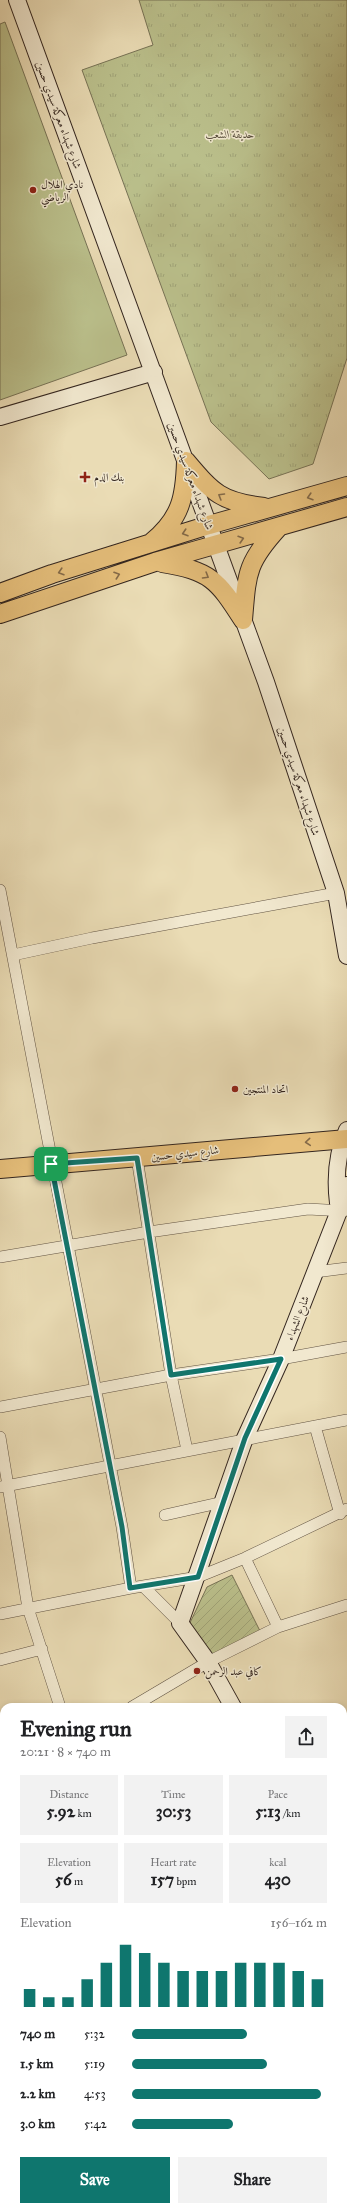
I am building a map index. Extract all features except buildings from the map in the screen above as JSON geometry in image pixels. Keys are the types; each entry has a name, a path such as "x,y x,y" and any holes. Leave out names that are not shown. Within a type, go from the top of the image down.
{"main road":[{"name":"شارع شهداء معركة سيدي حسين","path":"17,0 154,372 216,546 240,607 242,620 266,682 336,893 347,956"},
{"path":"0,417 154,372"},
{"path":"186,461 207,486 224,499 246,505 272,508"},
{"path":"149,544 165,531 182,503 185,487 186,461"},
{"path":"0,593 52,574 209,525 347,486"},
{"path":"0,614 155,562 216,546 347,507"},
{"path":"242,620 245,587 251,563 260,548 279,527"},
{"path":"155,562 188,568 214,581 224,590 242,620"},
{"path":"343,1211 336,1184 346,1136"},
{"name":"شارع سيدي حسين","path":"0,1169 137,1158 346,1136"},
{"name":"شارع الشهداء","path":"180,1624 198,1577 245,1438 281,1359 314,1272 343,1211 347,1185"},
{"path":"180,1624 208,1662 231,1703"}],"street":[{"path":"0,890 94,1390 122,1527 130,1588"},
{"path":"13,956 92,938 336,893"},
{"path":"137,1158 171,1375 188,1450"},
{"path":"0,1257 149,1232 308,1209 343,1211"},
{"path":"314,1272 347,1268"},
{"path":"0,1407 171,1375 281,1359 347,1347"},
{"path":"4,1486 109,1467 245,1438 347,1420"},
{"path":"0,1614 130,1588 198,1577 245,1558 343,1511 315,1426"},
{"path":"0,1437 4,1486 28,1608 59,1703"},
{"path":"165,1515 223,1502"},
{"path":"245,1558 278,1626"},
{"path":"143,1586 180,1624"},
{"path":"139,1703 208,1662 278,1626 347,1605"},
{"path":"0,1660 42,1649"}],"green space":[{"name":"حديقة الشعب","path":"139,0 347,0 347,358 313,464 269,479 211,422 82,70 153,45"},
{"name":"نادي الهلال الرياضي","path":"5,22 127,355 0,400 0,24"},
{"path":"232,1575 262,1635 204,1661 188,1627 207,1587"}],"place":[{"name":"نادي الهلال الرياضي","path":"33,190"},
{"name":"بنك الدم","path":"85,477"},
{"name":"اتحاد المنتجين","path":"235,1089"},
{"name":"كافي عبد الرحمن","path":"197,1671"}],"route":[{"path":"137,1158 171,1375 281,1359 245,1438 198,1577 130,1588 122,1527 109,1467 51,1164 137,1158"}]}
